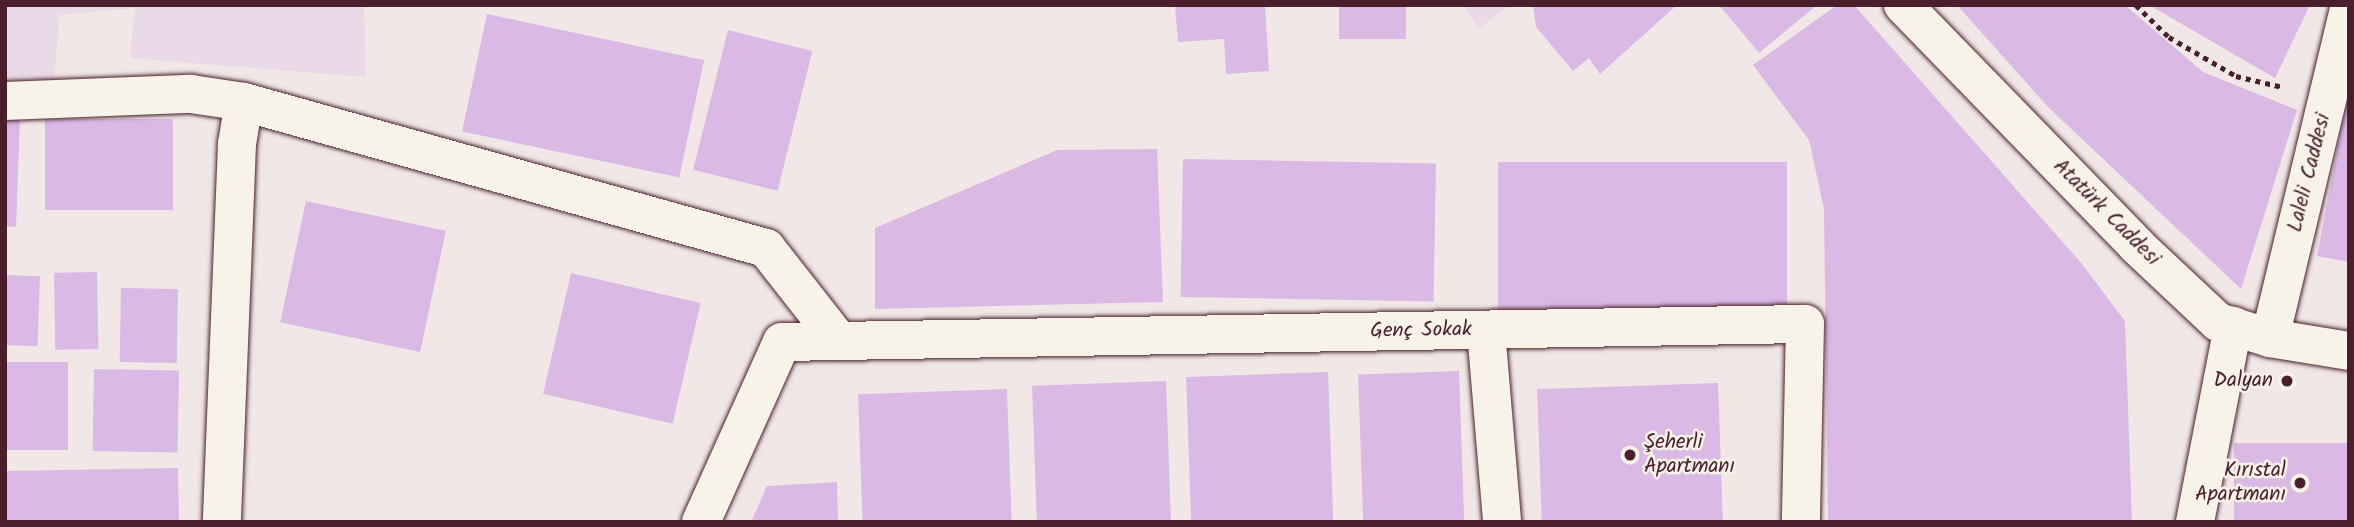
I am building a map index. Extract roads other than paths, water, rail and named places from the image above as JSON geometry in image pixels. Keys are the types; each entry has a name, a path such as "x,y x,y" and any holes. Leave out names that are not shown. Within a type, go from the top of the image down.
{"street":[{"name":"Atatürk Caddesi","path":"1903,5 2136,245 2218,322 2270,338 2349,351"},
{"name":"Laleli Caddesi","path":"2270,338 2349,8"},
{"path":"5,101 191,94 244,102 766,248 839,341"},
{"path":"222,522 237,144 244,102"},
{"name":"Genç Sokak","path":"701,522 782,342 1805,324 1801,522"},
{"path":"2195,522 2233,326"},
{"path":"1486,330 1502,522"}],"place":[{"name":"Dalyan","path":"2287,381"},
{"name":"Şeherli Apartmanı","path":"1630,455"},
{"name":"Kırıstal Apartmanı","path":"2300,483"}]}
